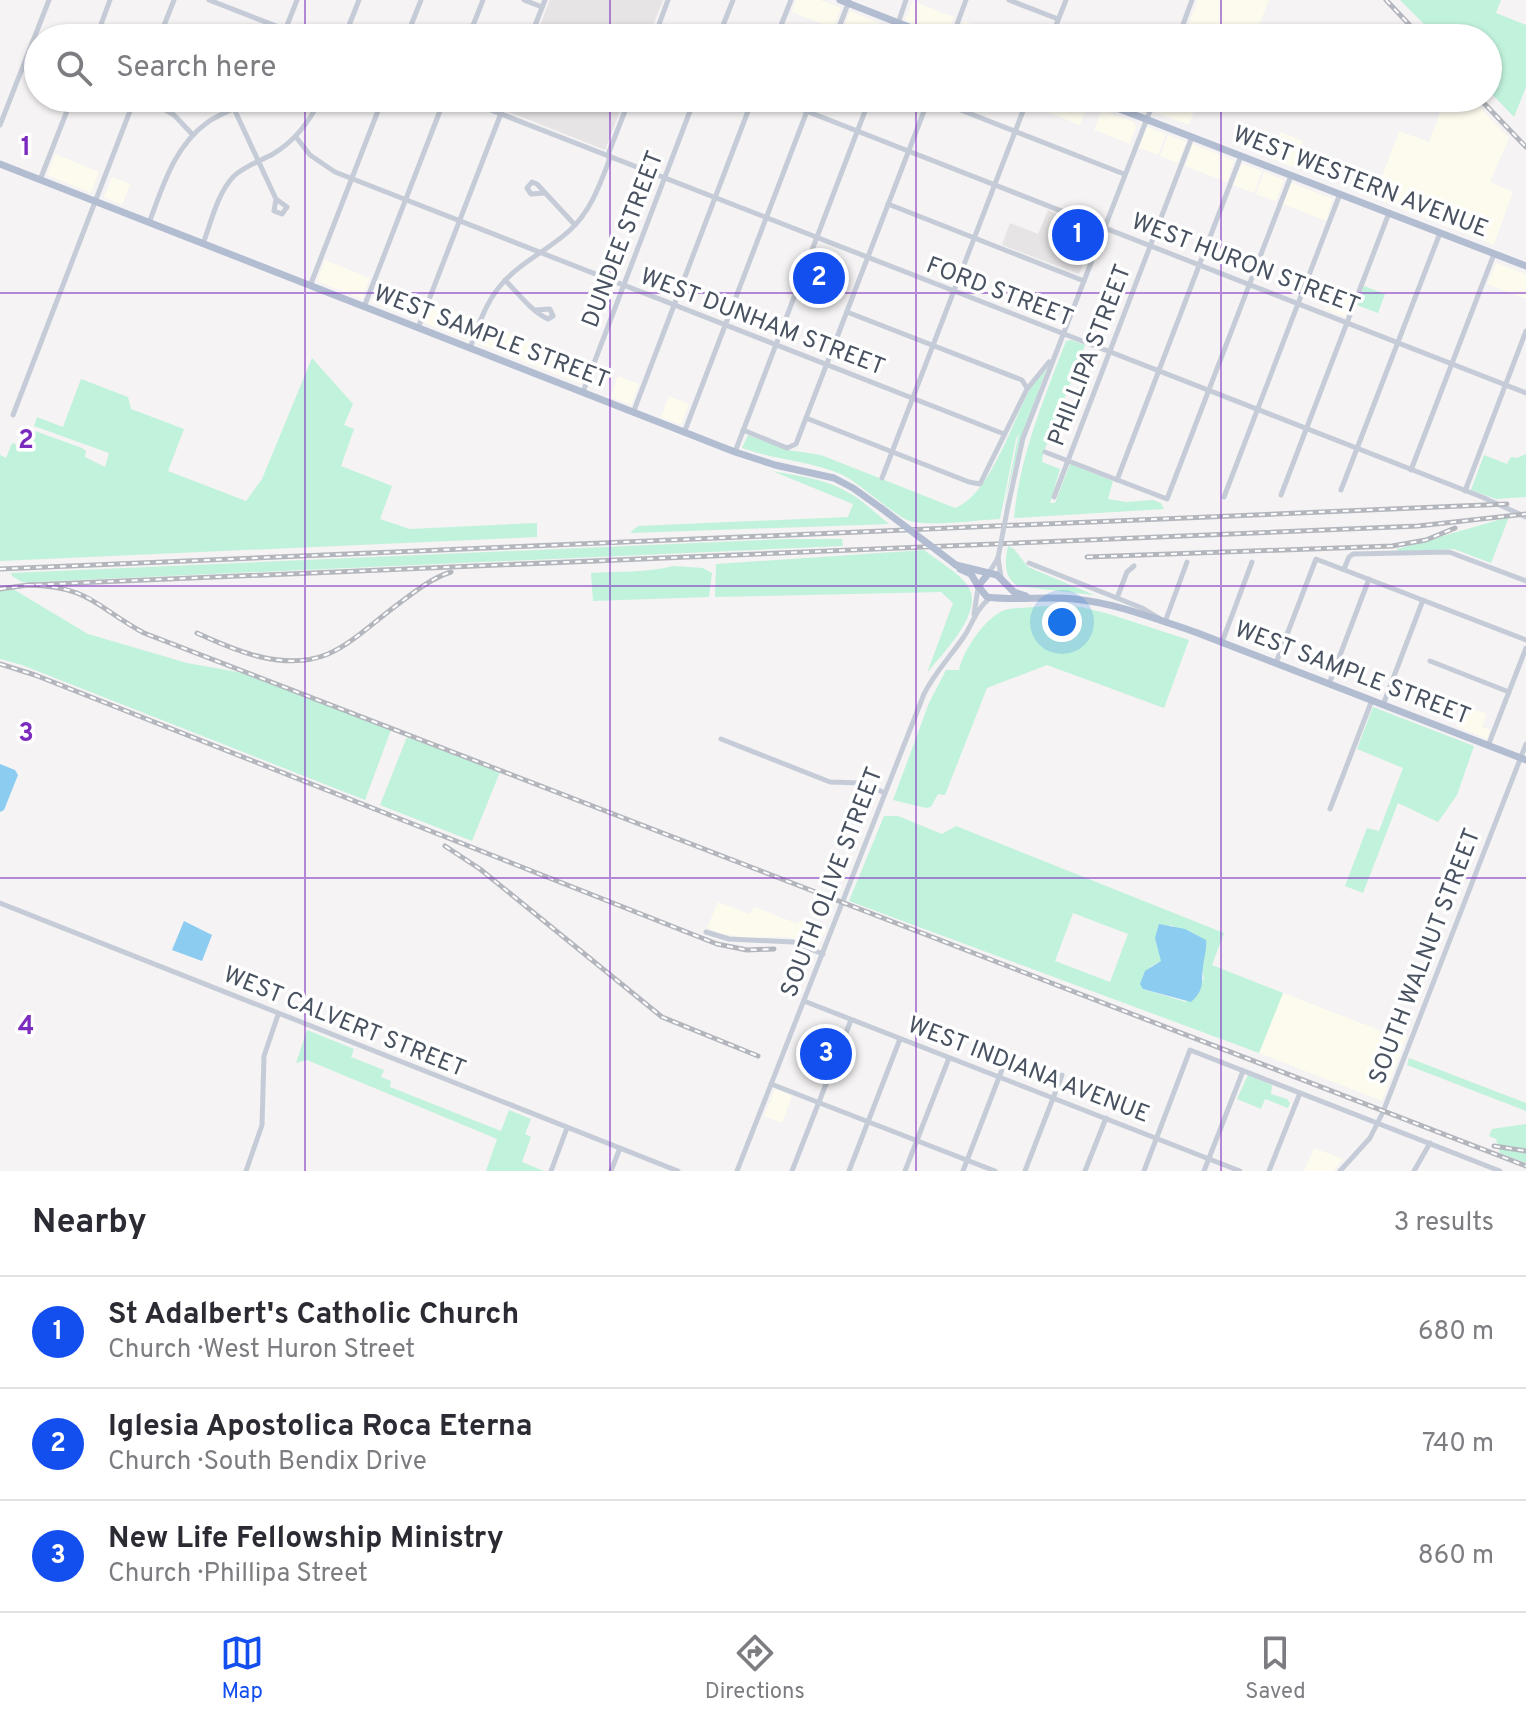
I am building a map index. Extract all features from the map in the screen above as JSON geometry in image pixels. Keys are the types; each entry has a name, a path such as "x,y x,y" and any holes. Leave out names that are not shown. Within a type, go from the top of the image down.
{"main road":[{"path":"846,1 898,23"},
{"name":"WEST WESTERN AVENUE","path":"1128,112 1526,266"},
{"name":"WEST SAMPLE STREET","path":"0,164 684,433 775,465 834,478 860,492 971,574 978,587"},
{"name":"WEST SAMPLE STREET","path":"956,565 989,573"},
{"path":"989,573 1002,579 1002,589 993,598 983,595 978,587 989,573"},
{"name":"WEST SAMPLE STREET","path":"1002,579 1014,592 1028,597"},
{"name":"WEST SAMPLE STREET","path":"993,598 1096,602 1165,622 1523,759"}],"street":[{"path":"40,24 49,0"},
{"path":"101,24 110,0"},
{"path":"165,24 174,0"},
{"path":"209,0 271,24"},
{"path":"232,9 235,0"},
{"path":"288,24 297,0"},
{"path":"350,24 359,0"},
{"path":"412,24 421,0"},
{"path":"474,24 483,0"},
{"path":"524,0 544,4 536,24"},
{"path":"659,24 668,0"},
{"path":"724,24 733,0"},
{"path":"782,24 791,0"},
{"path":"898,23 906,0"},
{"path":"957,24 966,0"},
{"path":"1009,0 1058,19"},
{"path":"1056,24 1066,0"},
{"path":"1183,24 1192,0"},
{"path":"839,24 846,1"},
{"path":"0,125 24,64"},
{"path":"40,180 67,112"},
{"path":"13,415 130,112"},
{"path":"169,112 193,135"},
{"path":"149,223 173,164 193,135 214,118 227,112"},
{"path":"235,112 276,199"},
{"path":"203,244 227,185 243,169 280,150 296,137 313,112"},
{"path":"310,286 378,112"},
{"path":"364,307 440,112"},
{"name":"FORD STREET","path":"496,112 1526,517"},
{"path":"470,348 487,305 505,280 575,225 591,205 625,112"},
{"name":"DUNDEE STREET","path":"582,393 690,112"},
{"path":"633,413 748,112"},
{"path":"684,433 807,112"},
{"name":"WEST HURON STREET","path":"810,112 1526,393"},
{"path":"735,452 865,112"},
{"path":"743,430 787,448 792,447 924,112"},
{"path":"966,112 1124,174"},
{"path":"882,478 1022,112"},
{"path":"989,573 998,558 1020,447 1149,112"},
{"path":"418,328 501,114"},
{"name":"WEST DUNHAM STREET","path":"296,137 319,163 352,179 1004,434"},
{"name":"PHILLIPA STREET","path":"1054,497 1192,137"},
{"path":"1117,480 1242,156"},
{"path":"1045,452 1167,499 1291,175"},
{"path":"544,193 575,225"},
{"path":"1224,497 1340,194"},
{"path":"888,204 1084,281"},
{"path":"1281,495 1389,213"},
{"path":"1341,490 1440,233"},
{"path":"1411,470 1494,254"},
{"path":"505,280 535,310"},
{"path":"847,312 1022,380 1034,379"},
{"path":"1465,491 1526,331"},
{"path":"806,418 980,484 1027,389 1053,358"},
{"path":"1022,380 1027,389"},
{"path":"1344,569 1353,554 1453,553 1526,581"},
{"path":"998,558 1002,579"},
{"path":"1276,663 1316,559 1526,640"},
{"path":"1165,622 1187,562"},
{"path":"1222,642 1252,562"},
{"name":"WEST SAMPLE STREET","path":"1029,563 1142,608 1165,622"},
{"path":"1117,598 1127,572 1134,566"},
{"path":"1329,684 1369,579"},
{"name":"SOUTH OLIVE STREET","path":"975,615 978,587"},
{"name":"SOUTH OLIVE STREET","path":"737,1171 929,685 975,615 993,598"},
{"path":"1383,705 1423,600"},
{"path":"1488,746 1526,648"},
{"path":"1430,661 1509,692"},
{"path":"1330,809 1372,700"},
{"path":"721,739 830,782 851,781 885,793"},
{"name":"SOUTH WALNUT STREET","path":"1340,1171 1370,1138 1378,1123 1523,759 1526,744"},
{"name":"WEST CALVERT STREET","path":"0,903 675,1170"},
{"path":"706,932 729,939 793,942 823,954"},
{"name":"WEST INDIANA AVENUE","path":"804,1001 1240,1171"},
{"path":"246,1171 262,1125 264,1056 278,1015"},
{"path":"792,1171 851,1020"},
{"path":"849,1171 900,1039"},
{"path":"1144,1171 1190,1050 1500,1171"},
{"path":"963,1171 1008,1054"},
{"path":"905,1171 949,1058"},
{"path":"1204,1171 1243,1071"},
{"path":"1025,1171 1062,1075"},
{"path":"771,1084 995,1171"},
{"path":"1269,1171 1300,1093"},
{"path":"1085,1171 1106,1118"},
{"path":"551,1171 567,1128"},
{"path":"1414,1171 1430,1143"},
{"path":"611,1171 620,1148"},
{"path":"1478,1171 1481,1164"}],"shaded area":[{"path":"550,0 663,0 654,24 541,24"},
{"path":"796,0 820,0 841,8 835,24 823,24 792,12"},
{"path":"1198,0 1269,0 1260,24 1189,24"},
{"path":"913,1 954,17 951,24 916,24 905,20"},
{"path":"850,11 881,24 845,24"},
{"path":"510,112 620,112 605,150"},
{"path":"1048,112 1085,112 1080,125"},
{"path":"1101,112 1134,122 1136,127 1130,144 1094,130"},
{"path":"1155,112 1194,112 1189,125"},
{"path":"1440,112 1484,112 1509,138 1490,182 1513,192 1494,245 1374,198 1399,131 1429,142"},
{"path":"1147,127 1166,134 1158,155 1139,148"},
{"path":"1280,132 1303,141 1293,167 1270,158"},
{"path":"1168,135 1186,142 1178,163 1160,156"},
{"path":"1193,144 1234,161 1227,182 1185,166"},
{"path":"55,154 99,172 91,193 47,175"},
{"path":"1242,164 1262,171 1254,193 1233,185"},
{"path":"1264,172 1284,180 1276,201 1256,194"},
{"path":"112,177 130,184 122,205 104,197"},
{"path":"1291,183 1333,199 1326,221 1283,204"},
{"path":"1048,210 1058,214 1049,238 1069,247 1071,242 1089,250 1079,274 1002,245 1010,223 1038,234"},
{"path":"325,260 370,278 362,299 317,281"},
{"path":"1496,263 1526,274 1526,299 1487,284"},
{"path":"379,282 423,299 415,319 371,302"},
{"path":"1333,289 1352,297 1345,317 1325,309"},
{"path":"433,303 476,319 468,340 425,323"},
{"path":"485,323 588,364 581,384 477,343"},
{"path":"618,376 639,384 631,405 610,397"},
{"path":"669,396 689,404 681,425 661,417"},
{"path":"1464,705 1487,714 1482,727 1490,730 1487,739 1456,726"},
{"path":"718,902 750,914 754,907 798,924 801,919 827,929 817,947 788,937 739,937 720,933 707,928"},
{"path":"1283,993 1387,1033 1389,1029 1407,1036 1382,1101 1259,1053"},
{"path":"775,1089 792,1096 782,1123 764,1116"},
{"path":"1314,1148 1343,1159 1334,1171 1304,1171"}],"green space":[{"path":"1400,0 1501,0 1496,13 1526,25 1526,87 1514,117 1502,105 1502,24 1424,24"},
{"path":"1364,286 1385,294 1378,313 1357,305"},
{"path":"1066,341 1085,345 1043,454 1042,462 1060,469 1050,503 1055,503 1070,464 1113,481 1108,499 1126,502 1153,500 1161,503 1164,509 1014,518 1034,428"},
{"path":"312,358 353,404 344,425 354,429 341,466 392,486 380,519 410,529 537,523 537,537 0,561 0,455 6,458 12,443 25,447 32,430 82,448 86,451 85,457 105,467 109,453 34,426 37,417 63,427 81,379 128,397 131,409 184,429 168,471 246,501 262,479"},
{"path":"1047,368 1021,438 1004,506 1019,433 1016,439 1000,519 914,522 900,516 843,475 742,448 748,435 788,450 821,455 955,508 968,500 990,473 1031,387"},
{"path":"1526,454 1526,497 1496,499 1471,490 1484,455 1507,464 1511,457"},
{"path":"772,471 838,487 889,524 630,533 638,526 848,517 853,504"},
{"path":"1509,517 1491,563 1454,549 1397,552 1397,549"},
{"path":"842,539 843,546 33,582 22,582 11,573"},
{"path":"1008,546 1028,567 1094,595 1017,586 1006,568"},
{"path":"924,550 959,576 972,596 971,608 960,632 927,673 953,603 941,592 715,597 716,564"},
{"path":"673,566 703,568 712,573 709,597 593,601 591,573 643,571"},
{"path":"13,589 88,634 187,663 243,673 391,730 365,800 0,659 0,591"},
{"path":"1081,607 1189,640 1164,708 1047,665 987,688 945,795 938,794 931,807 926,808 893,800 929,703 946,670 959,670 976,636 997,614 1009,609"},
{"path":"1373,707 1474,746 1457,795 1438,822 1398,803 1363,893 1345,886 1367,828 1379,831 1403,768 1357,749"},
{"path":"407,737 500,772 472,841 380,805"},
{"path":"884,816 898,816 942,834 956,826 1224,933 1212,965 1283,993 1259,1053 849,901","holes":["1073,913 1128,934 1110,982 1055,961","1170,925 1205,940 1204,979 1186,1002 1143,989 1150,967 1161,961"]},
{"path":"307,1030 354,1049 351,1057 384,1070 381,1077 391,1081 390,1087 501,1131 509,1110 531,1119 525,1134 531,1137 522,1162 544,1171 486,1171 497,1139 307,1060 296,1063"},
{"path":"1409,1058 1526,1103 1526,1111 1407,1065"},
{"path":"1248,1075 1272,1085 1271,1094 1287,1099 1290,1103 1288,1108 1265,1099 1261,1109 1237,1099"},
{"path":"1526,1124 1526,1163 1500,1153 1496,1139 1489,1136 1492,1129"}],"water":[{"path":"0,764 15,770 18,775 4,810 0,812"},
{"path":"184,921 212,935 202,961 172,950"},
{"path":"1159,924 1185,929 1206,940 1202,986 1191,1002 1143,989 1140,984 1145,971 1161,961 1155,938"}],"railway":[{"path":"1386,0 1409,24"},
{"path":"1492,112 1526,147"},
{"path":"0,569 1507,504"},
{"path":"0,589 28,585 1418,526 1526,514"},
{"path":"1087,557 1392,546 1426,540 1455,528"},
{"path":"197,633 261,657 295,661 312,659 345,645 421,587 451,572"},
{"path":"28,585 49,586 79,594 144,633 1526,1166"},
{"path":"0,664 35,675 717,944 747,950 774,949"},
{"path":"445,846 480,869 662,1017 758,1056"},
{"path":"1494,1146 1526,1151"}],"place":[{"name":"St Adalbert's Catholic Church","path":"1078,235"},
{"name":"Iglesia Apostolica Roca Eterna","path":"819,278"},
{"name":"New Life Fellowship Ministry","path":"826,1054"}]}
